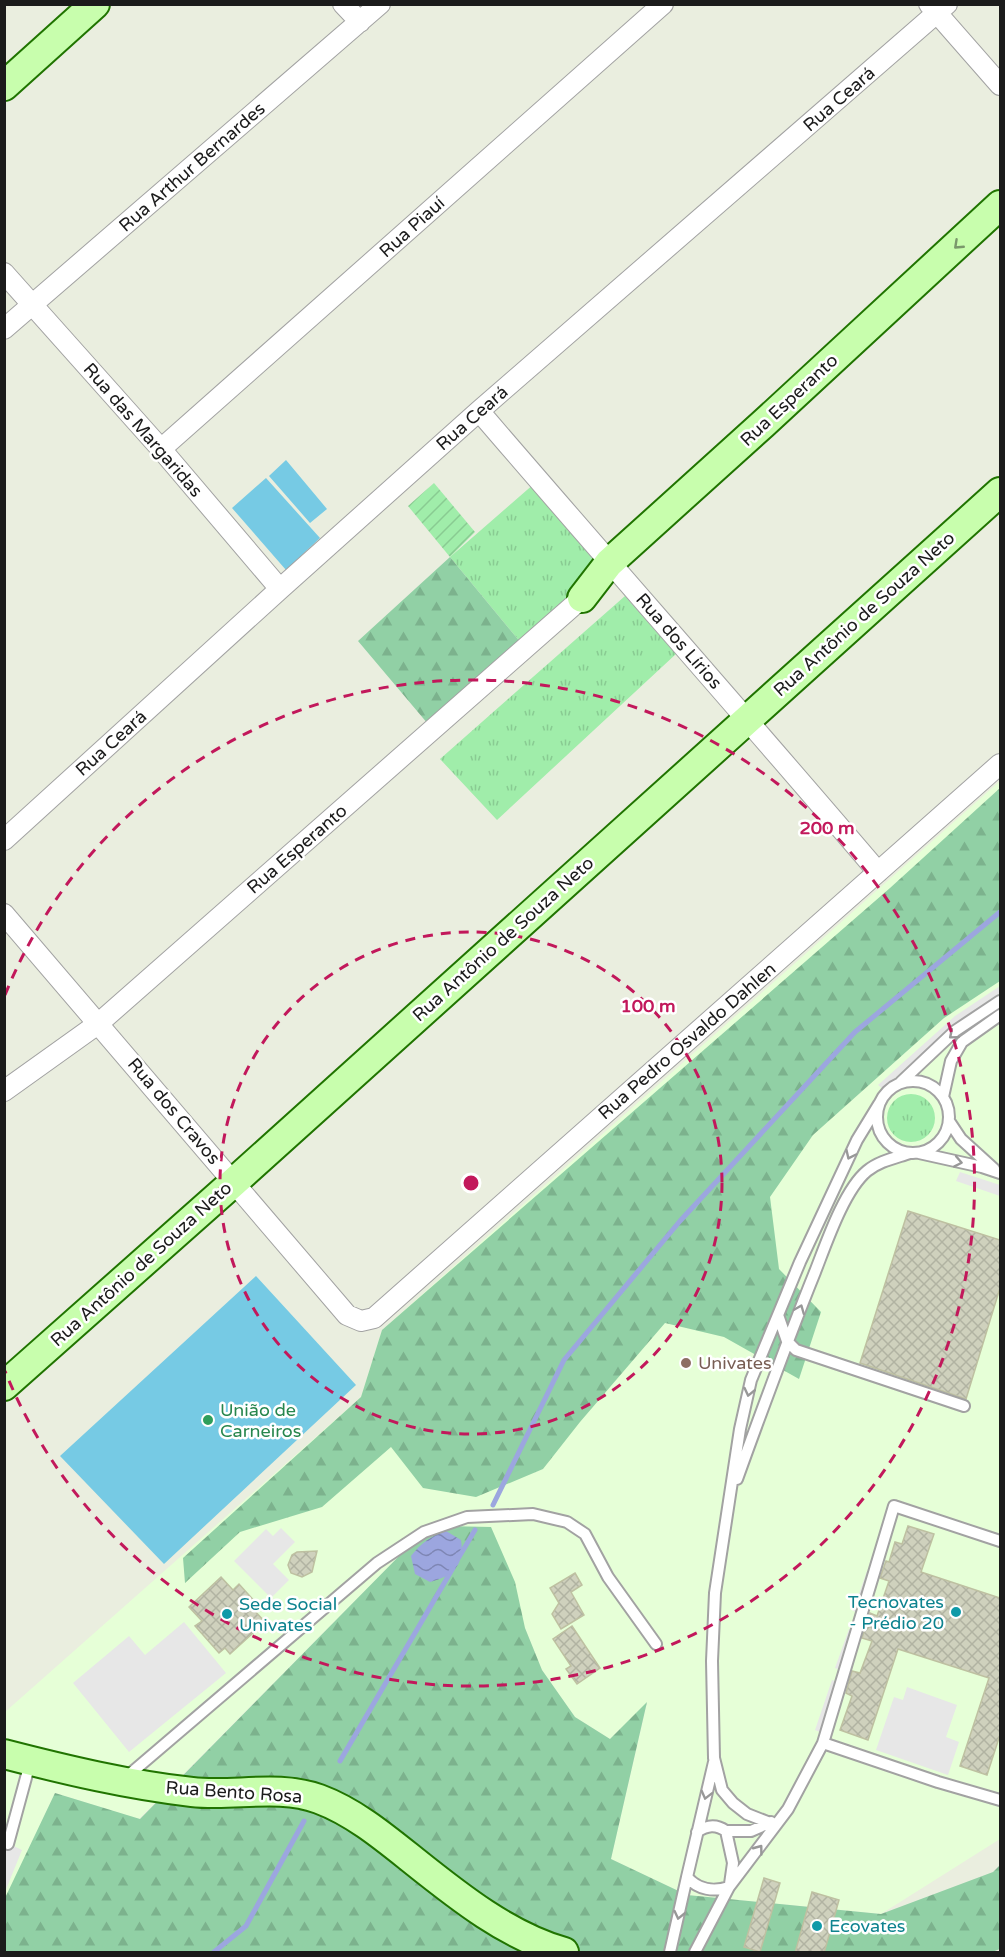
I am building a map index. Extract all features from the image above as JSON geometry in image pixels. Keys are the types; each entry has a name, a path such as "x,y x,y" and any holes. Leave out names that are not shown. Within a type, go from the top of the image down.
{"street":[{"path":"4,86 95,4"},
{"path":"343,4 360,22"},
{"name":"Rua Arthur Bernardes","path":"4,329 380,4"},
{"name":"Rua Piauí","path":"161,449 663,4"},
{"path":"937,8 1000,85"},
{"name":"Rua Ceará","path":"4,840 479,411 937,8"},
{"name":"Rua Esperanto","path":"4,1091 99,1023 615,569 933,281 1000,205"},
{"name":"Rua Esperanto","path":"933,281 1000,232"},
{"name":"Rua das Margaridas","path":"4,273 161,449 280,589"},
{"name":"Rua dos Lírios","path":"479,411 747,718 878,873"},
{"name":"Rua Antônio de Souza Neto","path":"4,1386 234,1182 1000,492"},
{"name":"Rua Pedro Osvaldo Dahlen","path":"374,1318 1000,764"},
{"name":"Rua dos Cravos","path":"4,914 347,1315 361,1321 374,1318"},
{"name":"Rua Bento Rosa","path":"18,1757 122,1781 194,1792 258,1791 297,1794 318,1799 373,1829 452,1892 527,1939 564,1953"}],"lane":[{"path":"770,1823 747,1814 733,1803 722,1790 714,1758 712,1661 715,1593 740,1429 751,1380 800,1262 857,1140 884,1096 955,1031 1000,1001"},
{"path":"943,1097 951,1061 962,1042 1000,1015"},
{"path":"729,1502 787,1341 830,1235 849,1195 866,1172 880,1163 936,1145 947,1130 949,1111 943,1097 934,1088 917,1081 899,1084"},
{"path":"879,1104 877,1123 885,1140 892,1146 998,1172"},
{"path":"949,1121 961,1139 998,1172"},
{"path":"778,1315 787,1341 796,1350 964,1406"},
{"path":"695,1953 729,1887 788,1809 822,1743 894,1506 1000,1541"},
{"path":"122,1781 377,1563 424,1532 467,1517 533,1514 567,1522 585,1534 608,1577 656,1644"},
{"path":"822,1743 1000,1800"},
{"path":"8,1844 18,1757"},
{"path":"670,1953 714,1758"},
{"path":"697,1832 708,1826 715,1826 726,1831 751,1831 770,1823 788,1809"},
{"path":"726,1831 733,1863 729,1887"},
{"path":"687,1877 695,1884 710,1890 717,1891 729,1887"}],"shaded area":[{"path":"286,460 327,509 310,523 269,476"},
{"path":"266,478 320,538 286,570 232,508"},
{"name":"Univates","path":"1000,781 1000,1839 881,1914 687,1895 611,1859 647,1703 610,1739 575,1717 542,1670 525,1628 406,1549 139,1819 55,1793 5,1900 5,1712 361,1397 382,1330"},
{"path":"1000,986 1000,993 959,1021 883,1089 878,1085 955,1016"},
{"path":"960,1172 1000,1185 1000,1196 956,1181"},
{"name":"União de Carneiros","path":"256,1276 356,1385 164,1564 60,1456"},
{"path":"281,1528 295,1542 273,1564 289,1580 271,1598 234,1561 266,1529 273,1536"},
{"path":"867,1571 880,1575 866,1615 853,1611"},
{"path":"184,1622 226,1673 129,1752 73,1683 129,1636 145,1655"},
{"path":"849,1629 861,1633 847,1672 835,1668"},
{"path":"832,1680 845,1685 827,1735 815,1730"},
{"path":"907,1687 957,1705 946,1737 959,1742 948,1775 876,1750 894,1697 903,1700"},
{"path":"5,1842 22,1850 5,1892"}],"green space":[{"path":"434,483 475,532 450,557 408,506"},
{"path":"535,483 606,567 521,643 450,557"},
{"path":"450,557 521,643 428,724 358,641"},
{"path":"625,596 676,654 497,820 440,759"},
{"path":"1000,788 1000,981 944,1018 813,1135 770,1197 779,1269 821,1312 799,1379 724,1337 665,1323 543,1469 476,1497 423,1488 391,1447 322,1507 240,1532 185,1583 183,1558 361,1397 382,1330 890,888"},
{"path":"906,1094 916,1094 931,1104 935,1118 931,1132 925,1138 916,1142 906,1142 891,1132 887,1123 887,1113 897,1098"},
{"path":"445,1526 491,1527 515,1582 525,1628 542,1670 575,1717 610,1739 647,1702 611,1859 687,1895 881,1914 993,1872 1000,1865 1000,1949 992,1952 5,1952 4,1900 55,1793 140,1819 406,1549"}],"water":[{"path":"446,1531 461,1540 459,1563 451,1573 430,1582 415,1574 411,1556 427,1540"}],"building":[{"path":"908,1211 1000,1240 1000,1288 966,1399 860,1363"},
{"path":"908,1526 934,1534 921,1572 1000,1598 1000,1735 987,1775 960,1766 989,1678 898,1649 868,1740 840,1730 852,1696 846,1693 852,1671 860,1673 872,1641 862,1638 870,1613 877,1616 889,1581 880,1578 886,1561 889,1562 895,1542 902,1544"},
{"name":"Sede Social Univates","path":"317,1551 312,1572 302,1577 291,1573 288,1565 292,1555 297,1552"},
{"path":"575,1573 582,1585 571,1592 584,1615 561,1629 552,1614 559,1603 550,1588"},
{"name":"Sede Social Univates","path":"221,1577 233,1590 239,1584 257,1604 252,1608 265,1622 230,1654 225,1648 219,1653 195,1626 202,1621 189,1607"},
{"path":"572,1626 600,1668 577,1684 566,1669 571,1666 553,1639"},
{"path":"764,1878 780,1883 760,1952 744,1947"},
{"name":"Ecovates","path":"812,1892 839,1900 824,1953 795,1953"}],"waterway":[{"path":"493,1505 564,1360 680,1221 855,1032 1000,912"},
{"path":"459,1557 475,1530"},
{"path":"340,1761 453,1568"},
{"path":"214,1952 246,1926 304,1821"}],"place":[{"name":"Univates","path":"686,1363"},
{"name":"União de Carneiros","path":"208,1420"},
{"name":"Tecnovates - Prédio 20","path":"956,1612"},
{"name":"Sede Social Univates","path":"227,1614"},
{"name":"Ecovates","path":"817,1926"}]}
